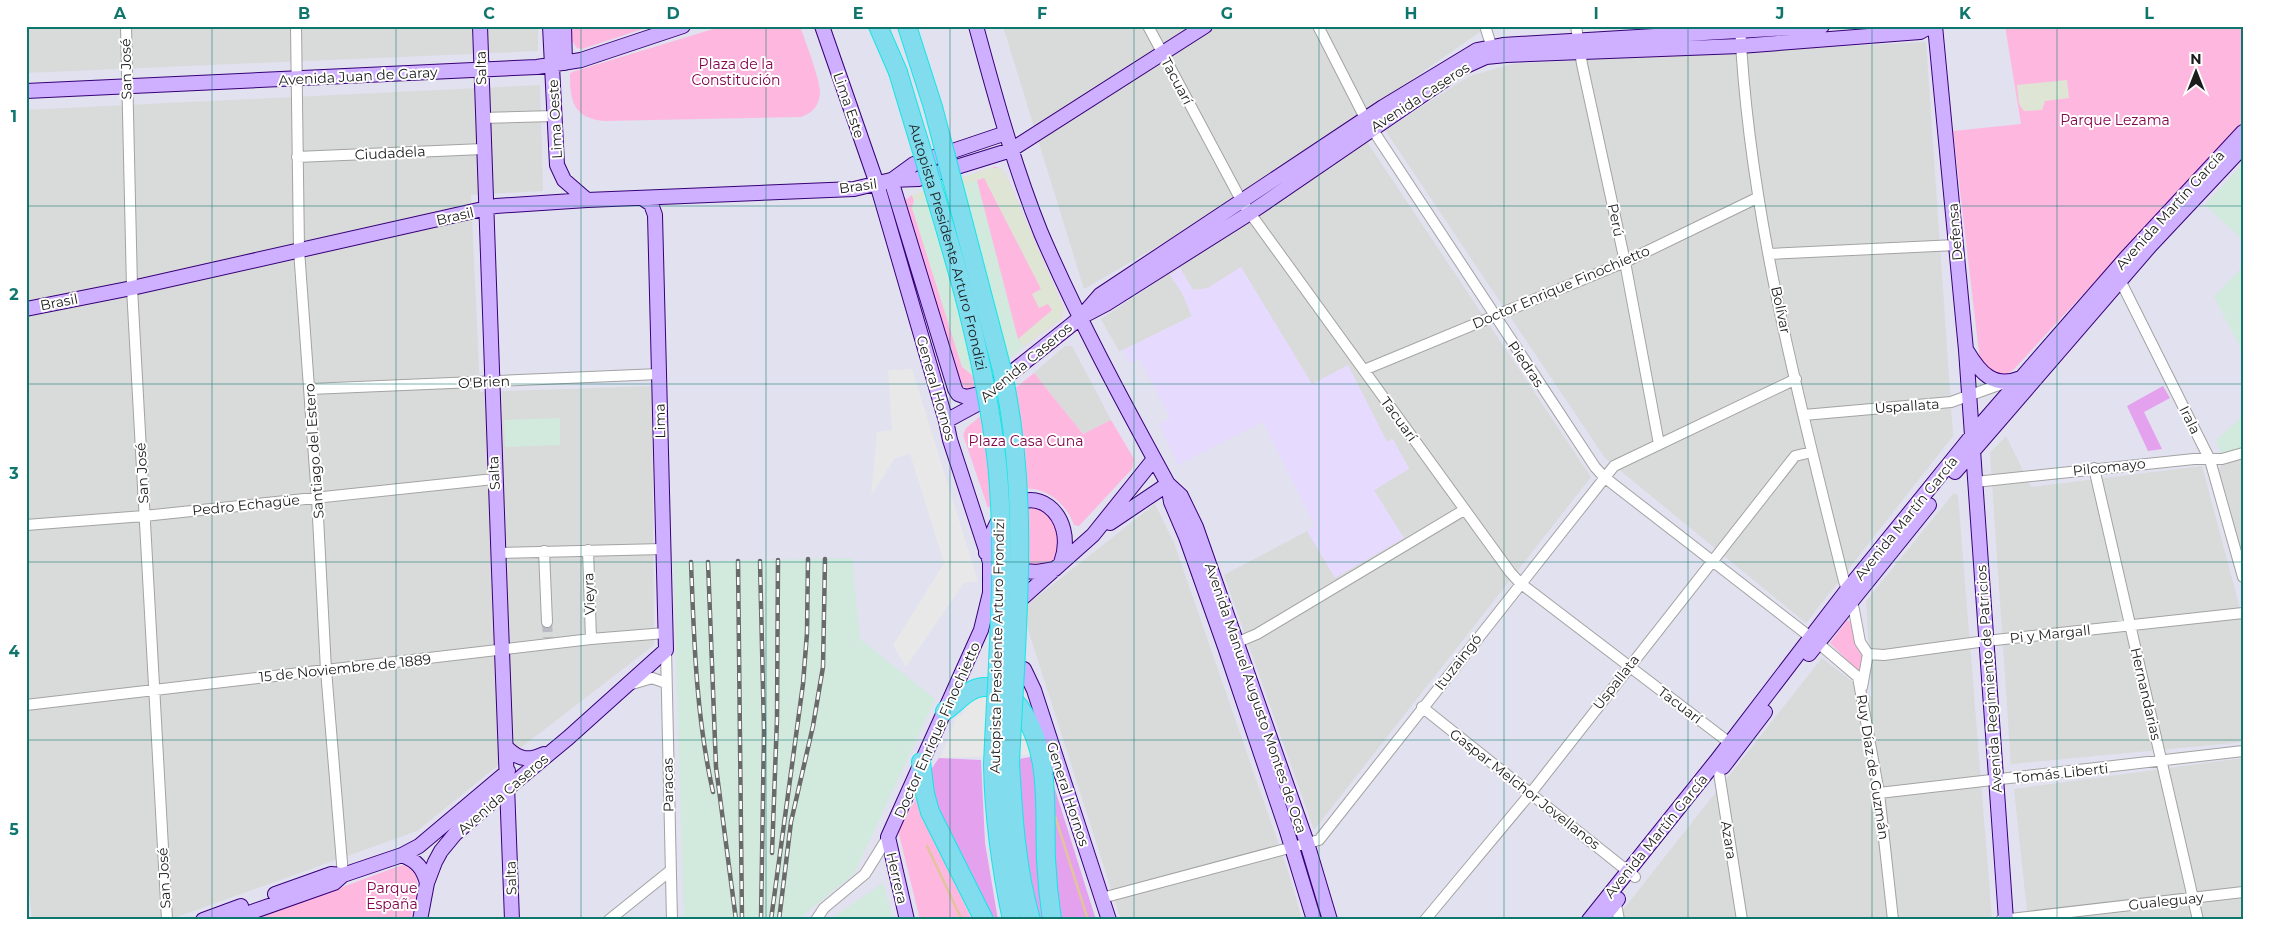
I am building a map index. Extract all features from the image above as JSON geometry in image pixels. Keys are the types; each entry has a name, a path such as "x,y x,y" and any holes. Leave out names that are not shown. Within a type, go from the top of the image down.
{"highway":[{"path":"878,26 898,72"},
{"name":"Autopista Presidente Arturo Frondizi","path":"886,26 975,339 987,396 996,463 1002,538 1001,764 1019,870 1031,920"},
{"name":"Autopista Presidente Arturo Frondizi","path":"907,26 932,106 1002,370 1014,432 1019,500 997,838 1012,920"},
{"path":"917,26 932,106"},
{"path":"1012,698 1006,672 1003,631 1005,620 1020,600"},
{"path":"945,710 968,693 982,687 1003,691 1012,698 1031,727 1042,763 1046,791 1049,901 1052,920"},
{"path":"921,762 925,794 930,812 984,920"}],"main road":[{"name":"Salta","path":"480,26 490,381 508,771 512,920"},
{"name":"Lima Oeste","path":"550,26 558,64"},
{"name":"Lima Oeste","path":"564,26 558,64 555,116 559,170 564,180 587,200"},
{"name":"Avenida Juan de Garay","path":"26,91 481,70 558,64 581,60 683,26"},
{"name":"Lima Este","path":"822,26 877,184"},
{"name":"Avenida Manuel Augusto Montes de Oca","path":"976,26 1006,133 1041,232 1080,318 1168,484 1171,502 1231,645 1306,843 1330,920"},
{"name":"Brasil","path":"26,309 132,288 496,206 587,200 854,189 891,180 918,179 1012,150 1205,26"},
{"name":"Avenida Caseros","path":"1740,35 1822,26"},
{"name":"Avenida Caseros","path":"946,421 980,402 988,392 1080,318 1106,304 1477,50 1493,51 1578,40 1920,32 1931,26"},
{"name":"Defensa","path":"1935,26 1966,350 1971,437"},
{"name":"Avenida Martín García","path":"1849,596 1972,452 2117,276 2243,132"},
{"name":"Brasil","path":"891,180 914,164 1006,133"},
{"name":"Avenida Martín García","path":"1589,920 1614,896 1718,766 1971,437 2022,377 2243,147"},
{"name":"General Hornos","path":"891,180 955,389 958,394 966,397 988,392"},
{"name":"General Hornos","path":"877,184 950,440 988,557 990,593"},
{"name":"Lima","path":"642,198 651,204 655,215 666,650"},
{"path":"1966,350 1983,373 1990,378 2007,382 2022,377"},
{"name":"Avenida Regimiento de Patricios","path":"1971,437 1996,780 2004,919"},
{"path":"1093,535 1154,459"},
{"path":"1020,600 1093,535 1168,484"},
{"path":"1034,500 1050,507 1059,517 1064,529 1066,550 1058,566 1037,572 1020,571 1007,569 988,557 994,530 1000,518 1012,507 1024,501 1034,500"},
{"name":"Doctor Enrique Finochietto","path":"888,837 981,630 990,593"},
{"name":"Avenida Manuel Augusto Montes de Oca","path":"1231,645 1314,920"},
{"name":"Avenida Caseros","path":"420,919 427,883 437,858 446,845 468,822 568,738 666,650"},
{"name":"General Hornos","path":"1024,669 1034,690 1109,920"},
{"path":"507,748 517,756 528,759 545,754 568,738"},
{"name":"Avenida Caseros","path":"229,920 334,883 343,875 402,855 424,841 508,771"},
{"name":"Herrera","path":"888,837 907,920"},
{"path":"402,855 411,858 420,866 427,883"},
{"name":"Avenida Caseros","path":"203,920 331,874 343,875"},
{"name":"Avenida Martín García","path":"1601,920 1614,896"}],"street":[{"name":"San José","path":"126,26 132,288 167,920"},
{"name":"Santiago del Estero","path":"296,26 298,250 310,389 326,670 343,875"},
{"name":"Tacuarí","path":"1148,26 1246,207 1464,510 1520,583 1734,745"},
{"name":"Piedras","path":"1318,26 1368,123 1493,315 1604,477 1814,640"},
{"path":"1485,26 1493,51"},
{"name":"Bolívar","path":"1740,35 1757,198 1812,452 1849,596"},
{"name":"Perú","path":"1578,40 1626,262 1659,444"},
{"path":"482,118 555,116"},
{"name":"Ciudadela","path":"297,157 483,148"},
{"name":"Doctor Enrique Finochietto","path":"1364,370 1493,315 1626,262 1757,198"},
{"path":"1766,242 1770,249 1780,254"},
{"path":"1769,254 1956,245"},
{"name":"Irala","path":"2117,276 2210,460 2243,577"},
{"name":"O'Brien","path":"310,389 659,374"},
{"name":"Ituzaingó","path":"1102,898 1319,840 1614,466 1796,379"},
{"name":"Uspallata","path":"1804,415 1951,402 1968,398 2007,382"},
{"name":"Uspallata","path":"1425,920 1530,794 1795,456 1812,452"},
{"name":"Pilcomayo","path":"1975,482 2094,468 2194,459 2210,460 2243,453"},
{"name":"Hernandarias","path":"2094,468 2198,920"},
{"name":"Pedro Echagüe","path":"26,525 144,516 494,479"},
{"path":"1231,645 1257,634 1464,510"},
{"path":"498,553 663,549"},
{"name":"Vieyra","path":"588,550 590,639"},
{"path":"544,551 547,622"},
{"path":"1849,596 1860,642 1868,654 1861,693"},
{"name":"Pi y Margall","path":"1868,654 1884,656 1986,641 2243,613"},
{"name":"15 de Noviembre de 1889","path":"26,705 502,650 548,641 665,632"},
{"name":"Ruy Díaz de Guzmán","path":"1814,640 1858,677 1879,793 1893,920"},
{"name":"Paracas","path":"666,650 672,920"},
{"name":"Avenida Caseros","path":"624,688 652,678 666,683"},
{"name":"Gaspar Melchor Jovellanos","path":"1422,707 1632,874"},
{"name":"Tomás Liberti","path":"1879,793 2162,762 2243,751"},
{"name":"Azara","path":"1718,766 1742,920"},
{"path":"816,920 824,908 865,874 888,837"},
{"path":"609,920 670,871"},
{"name":"Gualeguay","path":"2004,919 2243,892"},
{"path":"1614,896 1619,920"}],"shaded area":[{"path":"26,26 538,26 538,51 26,73"},
{"path":"1003,26 1548,26 1484,29 1361,115 1189,228 1084,289"},
{"path":"1926,42 1953,436 1806,623 1605,458 1385,130 1470,76 1512,64"},
{"path":"2067,80 2069,98 2045,101 2042,110 2024,111 2019,104 2017,85"},
{"path":"540,85 543,191 471,195 480,392 652,386 654,645 497,766 417,831 168,920 32,920 26,858 26,110"},
{"path":"1367,142 1591,477 1314,830 1224,575 1315,527 1409,468 1392,439 1387,442 1348,366 1312,385 1241,267 1208,288 1193,290 1180,268 1170,275 1182,293 1192,316 1123,350 1119,351 1101,319"},
{"path":"2243,164 2243,240 2205,205"},
{"path":"990,168 1000,168 1006,175 1064,309 1061,319 1024,346 1018,339 1052,310 1048,304 1039,308 1032,294 1041,289 984,178 914,201 912,195"},
{"path":"977,179 1018,339 1024,346 978,387 972,375 962,367 912,208 914,201"},
{"path":"2243,266 2243,353 2214,297"},
{"path":"1241,267 1312,384 1348,365 1387,442 1393,439 1409,469 1374,490 1404,538 1335,578 1307,531 1315,526 1263,422 1178,465 1159,424 1170,418 1140,359 1130,364 1123,350 1192,316 1182,293 1170,275 1180,268 1193,290 1208,288"},
{"path":"1065,346 1072,346 1111,420 1083,434 1034,373"},
{"path":"912,369 978,581 964,583 906,667 893,645 944,563 910,454 895,458 871,496 877,432 892,430 888,370"},
{"path":"2163,386 2170,398 2144,412 2162,449 2148,451 2127,406"},
{"path":"2243,416 2243,450 2222,456 2216,440"},
{"path":"560,418 560,445 505,447 504,420"},
{"path":"2006,436 2031,487 2202,466 2243,620 2243,742 2011,764 1990,453"},
{"path":"2243,456 2243,560 2219,469 2224,461"},
{"path":"1954,493 1958,495 1992,920 1615,920 1822,658 1872,697 1866,601"},
{"path":"1155,504 1174,543 1290,877 1302,920 1121,920 1026,623 1028,604"},
{"path":"852,558 860,639 935,699 854,874 802,916 801,920 684,920 673,562"},
{"path":"986,692 1017,718 1031,755 940,758 957,716 962,715 970,699"},
{"path":"1034,756 1048,920 1040,920 1028,860 1021,799 1020,759"},
{"path":"939,758 981,760 985,843 998,920 990,920 934,810 930,771"},
{"path":"2243,758 2243,920 2028,920 2014,789"},
{"path":"1048,767 1096,920 1057,920"},
{"path":"883,883 893,920 829,920"}],"green space":[{"path":"569,26 652,26 582,49 577,48 570,38"},
{"name":"Plaza de la Constitución","path":"723,26 800,26 820,88 818,102 814,108 801,117 604,121 586,116 575,107 571,92 570,74 572,72"},
{"name":"Parque Lezama","path":"2005,26 2243,26 2243,121 2015,368 2009,373 2000,376 1988,370 1980,361 1953,131 2021,124"},
{"path":"995,167 1000,168 1006,175 1064,309 1061,319 1024,346 1018,339 975,173"},
{"path":"912,195 914,201 912,208 962,367 972,375 978,387 970,390 961,385 904,201"},
{"name":"Plaza Casa Cuna","path":"1034,373 1083,434 1111,420 1134,459 1132,469 1079,526 1074,525 1065,508 1058,501 1043,491 1034,489 1025,488 1011,491 988,508 963,435 966,428"},
{"path":"1030,507 1042,510 1056,526 1059,547 1056,556 1050,563 1040,565 1027,563 1027,510"},
{"path":"1847,620 1853,623 1856,647 1862,655 1864,671 1861,674 1830,643"},
{"path":"916,799 972,920 920,920 898,830"},
{"name":"Parque España","path":"402,865 410,868 415,874 417,881 417,897 410,920 253,920"}],"waterway":[{"path":"1055,816 1088,920"},
{"path":"927,846 962,920"}],"tunnel":[{"path":"547,622 548,638"}],"railway":[{"path":"771,920 803,684 807,633 808,559"},
{"path":"779,920 791,822 813,726 823,667 825,559"},
{"path":"772,853 777,719 778,560"},
{"path":"738,561 742,920"},
{"path":"760,561 764,732 761,920"},
{"path":"691,562 699,706 713,792"},
{"path":"708,562 716,767 736,920"}]}
